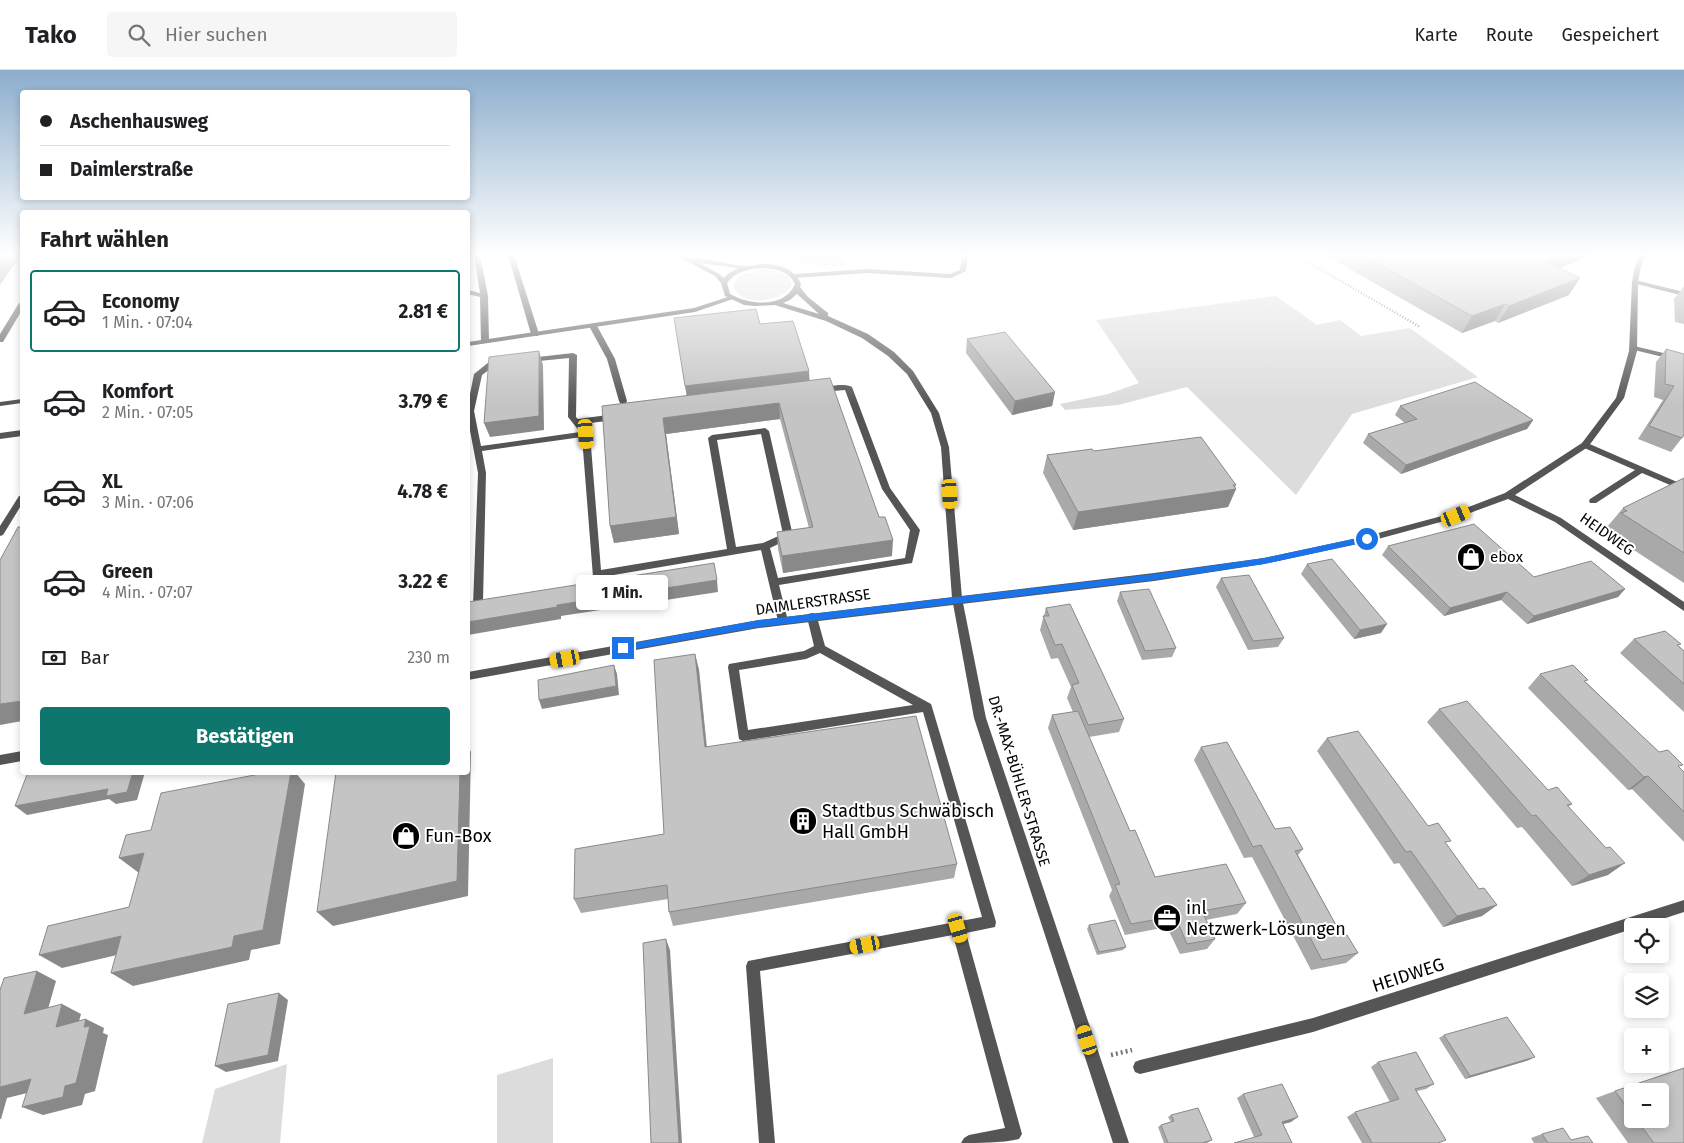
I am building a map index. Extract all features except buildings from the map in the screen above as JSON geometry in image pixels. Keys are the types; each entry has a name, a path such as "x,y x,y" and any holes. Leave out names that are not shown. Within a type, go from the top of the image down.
{"street":[{"path":"484,305 485,341"},
{"path":"526,305 534,334"},
{"path":"470,344 695,310 709,305"},
{"name":"DR.-MAX-BÜHLER-STRASSE","path":"783,305 829,318 865,336 891,354 910,373 935,413 945,446 957,598 980,718 1121,1143"},
{"name":"DR.-MAX-BÜHLER-STRASSE","path":"813,305 829,318"},
{"path":"1634,305 1633,347 1620,398 1585,445 1684,488"},
{"path":"0,340 20,308"},
{"path":"593,326 611,359 623,401"},
{"path":"1633,347 1684,360"},
{"path":"496,602 478,605 482,473 470,411 478,374 492,364 573,355 572,417 586,434 597,585"},
{"path":"774,582 909,561 915,530 886,489 848,387 809,392"},
{"path":"0,404 20,401"},
{"path":"576,422 624,416"},
{"path":"596,574 765,546 788,536 765,431 712,438 732,551"},
{"path":"0,436 20,433"},
{"path":"478,449 586,434"},
{"name":"DAIMLERSTRASSE","path":"470,676 783,621 957,598 1154,577 1264,561 1367,539 1456,516 1508,494 1585,445"},
{"path":"1593,501 1641,470"},
{"name":"HEIDWEG","path":"1508,494 1558,520 1684,607"},
{"path":"0,533 4,522 20,501"},
{"path":"765,546 783,621"},
{"path":"767,1143 753,966 990,922 927,707 820,648 812,617"},
{"path":"820,648 806,655 733,667 743,736 927,707"},
{"path":"0,760 20,756"},
{"name":"HEIDWEG","path":"1140,1067 1312,1025 1684,906"},
{"path":"958,928 1014,1134 969,1143"}],"path":[{"path":"1383,305 1420,327"},
{"path":"1094,1059 1133,1050 1140,1067"}],"shaded area":[{"path":"1208,305 1289,305 1317,325 1340,320 1361,336 1410,328 1478,377 1352,414 1296,495 1187,387 1118,405 1065,410 1060,404 1108,394 1139,383 1096,320"},
{"path":"553,1058 553,1143 497,1143 497,1075"},
{"path":"287,1064 280,1143 202,1143 215,1089"}],"place":[{"name":"ebox","path":"1471,557"},
{"name":"Stadtbus Schwäbisch Hall GmbH","path":"803,821"},
{"name":"Fun-Box","path":"406,836"},
{"name":"inl Netzwerk-Lösungen","path":"1167,918"}],"route":[{"path":"623,648 759,624 957,598 1154,577 1264,561 1367,539"}]}
